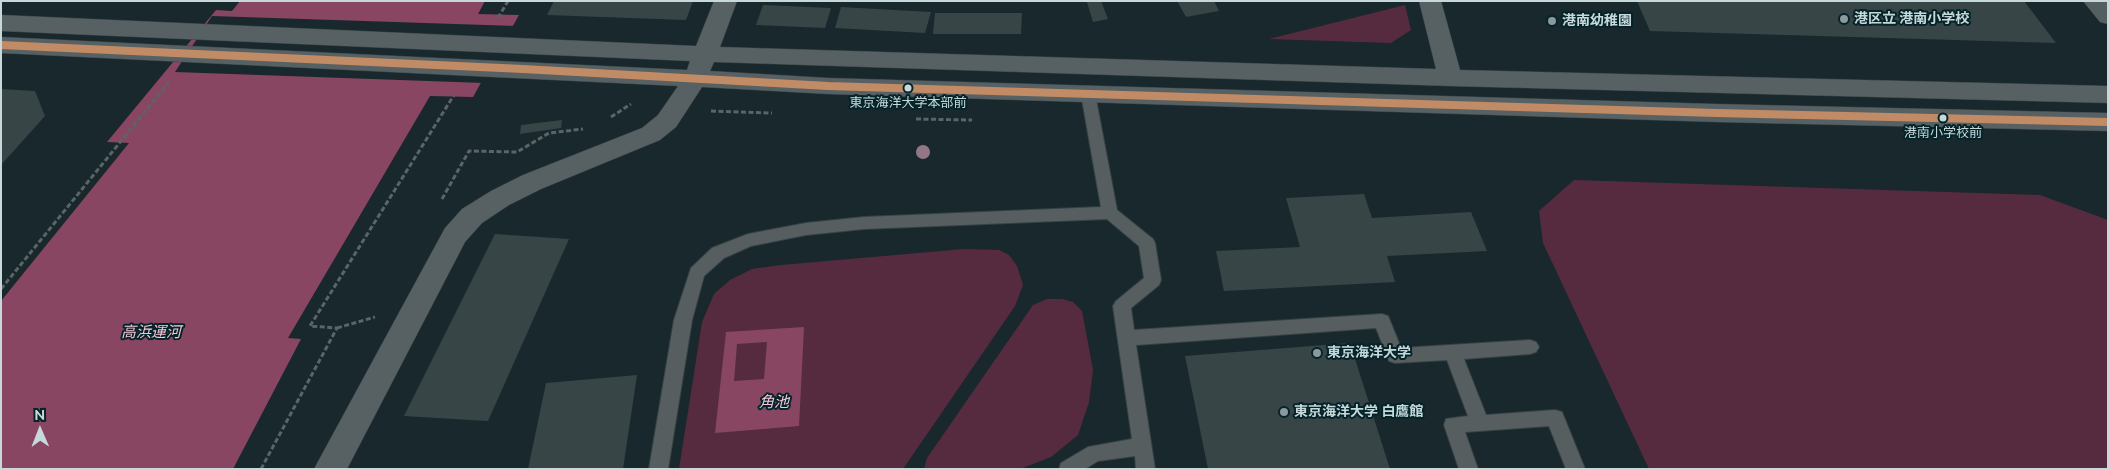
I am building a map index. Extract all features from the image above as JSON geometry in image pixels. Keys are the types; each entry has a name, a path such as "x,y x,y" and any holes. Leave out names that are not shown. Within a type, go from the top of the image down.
{"main road":[{"path":"2094,1 2108,18"}],"street":[{"path":"330,469 455,234 472,216 500,198 532,182 651,134 667,121 695,79 726,1"},
{"path":"1430,1 1450,78"},
{"path":"1,23 706,54 1450,78 2108,95"},
{"path":"1,44 523,69 828,86 2108,122"}],"lane":[{"path":"1088,94 1110,213 1147,243 1153,280 1122,306 1146,469"},
{"path":"658,469 683,320 698,273 718,253 748,240 806,229 864,223 1110,213"},
{"path":"1127,338 1382,321 1395,356 1530,347"},
{"path":"1453,352 1480,423"},
{"path":"1469,469 1453,425 1555,418 1576,469"},
{"path":"1068,469 1095,453 1143,446"}],"path":[{"path":"505,7 508,1"},
{"path":"261,469 337,328 310,326 456,91"},
{"path":"1,289 121,143"}],"shaded area":[{"path":"1405,5 1411,30 1391,43 1269,39"},
{"path":"1574,180 2040,195 2108,220 2108,469 1649,469 1543,243 1539,211"},
{"path":"964,249 999,250 1009,255 1017,266 1023,285 1015,306 903,469 679,469 702,322 714,294 730,280 752,269 781,265"},
{"path":"1047,299 1062,299 1073,302 1082,311 1093,370 1089,402 1078,435 1051,457 1020,469 924,469 927,458 1033,305"}],"water":[{"name":"高浜運河","path":"240,1 485,1 478,14 519,15 473,97 430,96 288,338 301,339 233,469 1,469 1,301 129,143 107,142 216,10 232,11"},
{"name":"角池","path":"804,327 799,426 715,433 726,332","holes":["767,342 764,379 734,381 737,344"]}],"pier":[{"path":"212,16 516,26 484,83 175,72"}],"building":[{"path":"554,1 693,1 686,20 547,15"},
{"path":"1101,1 1108,19 1093,22 1087,2"},
{"path":"1177,1 1214,1 1219,11 1186,17"},
{"name":"港区立 港南小学校","path":"1637,1 2024,1 2056,43 1650,31"},
{"path":"763,5 831,8 825,28 756,25"},
{"path":"841,7 931,12 925,33 835,28"},
{"path":"935,13 1022,13 1021,34 933,34"},
{"path":"1,89 35,91 45,116 1,165"},
{"path":"562,120 561,128 520,134 521,125"},
{"path":"1364,194 1372,218 1471,212 1487,251 1387,256 1395,282 1224,291 1216,251 1300,247 1286,198"},
{"path":"495,234 569,239 488,421 404,416"},
{"name":"東京海洋大学 白鷹館","path":"1350,343 1390,469 1208,469 1185,356"},
{"path":"637,375 623,469 528,469 546,383"}],"transit line":[{"path":"1,45 523,69 828,86 1716,113 2108,122"}],"place":[{"name":"港区立 港南小学校","path":"1844,19"},
{"name":"港南幼稚園","path":"1552,21"},
{"name":"東京海洋大学本部前","path":"908,88"},
{"name":"港南小学校前","path":"1943,118"},
{"name":"東京海洋大学","path":"1317,353"},
{"name":"東京海洋大学 白鷹館","path":"1284,412"}]}
